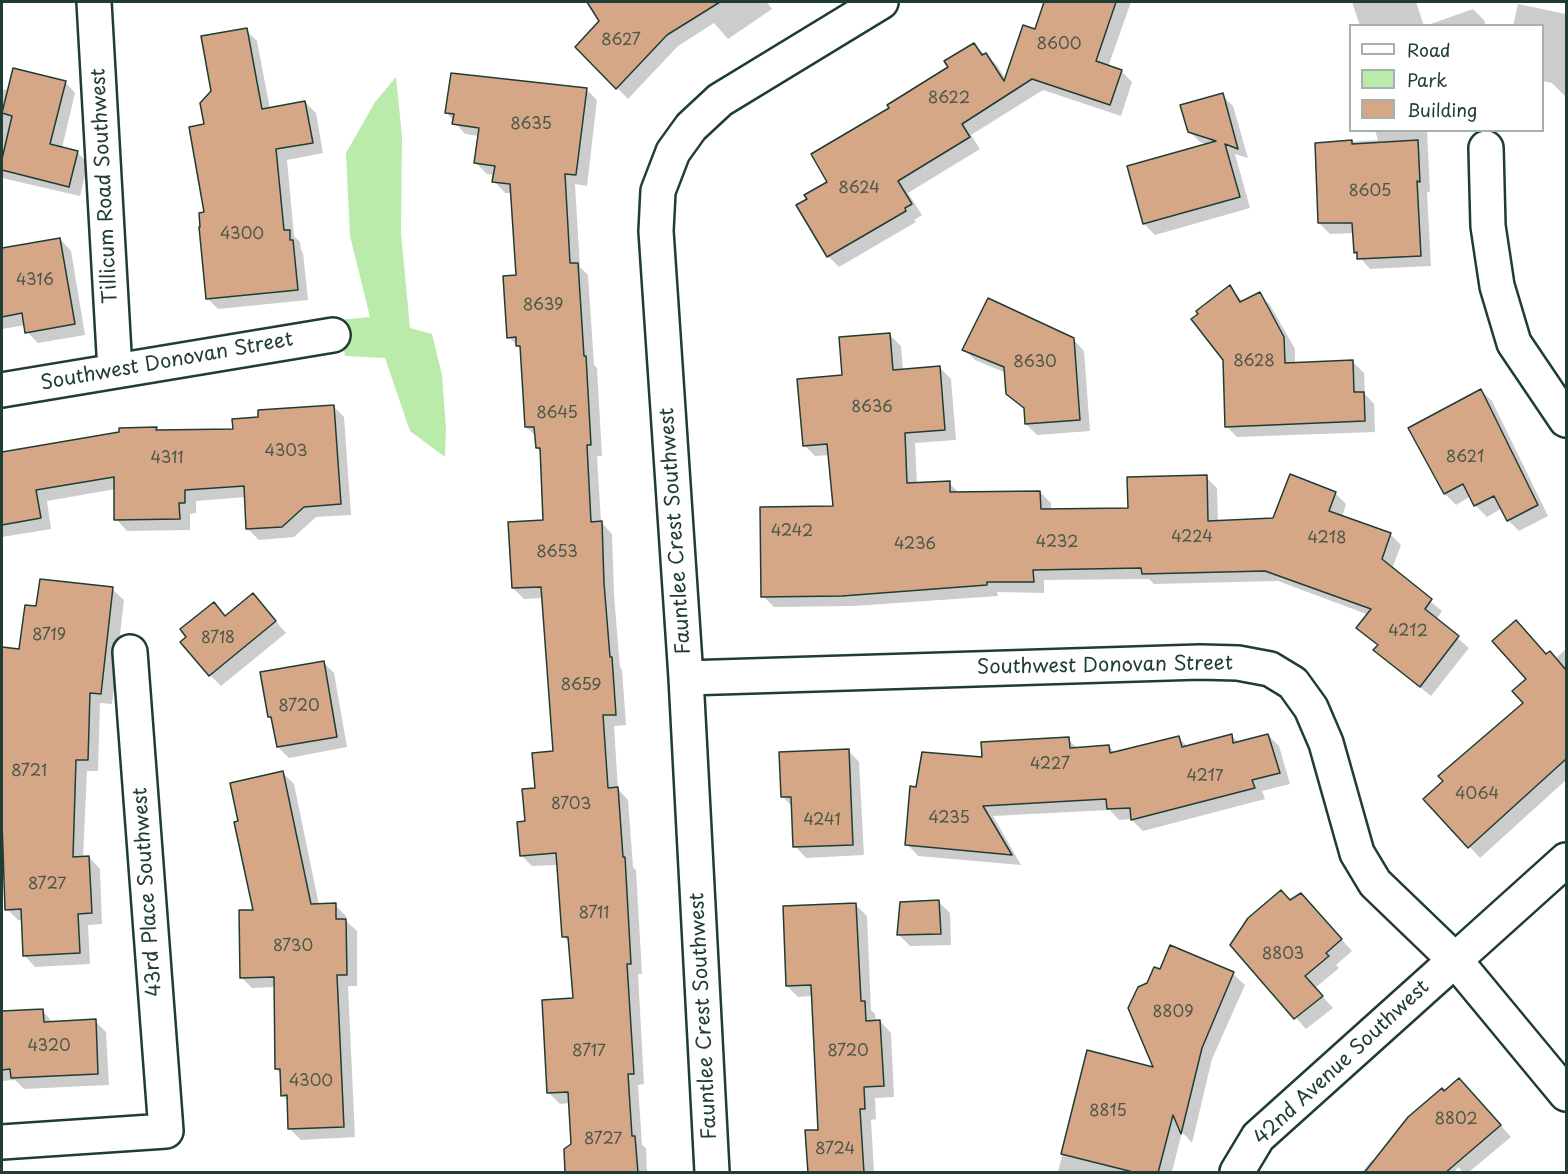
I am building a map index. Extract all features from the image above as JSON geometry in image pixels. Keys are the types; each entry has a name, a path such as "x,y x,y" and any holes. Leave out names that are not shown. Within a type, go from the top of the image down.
{"street":[{"name":"Tillicum Road Southwest","path":"94,2 115,371"},
{"name":"Fauntlee Crest Southwest","path":"712,1173 686,678 656,231 658,191 673,152 691,127 720,100 881,2"},
{"path":"1486,148 1488,226 1497,286 1514,343 1566,420"},
{"name":"Southwest Donovan Street","path":"2,390 333,335"},
{"name":"43rd Place Southwest","path":"2,1142 166,1131 130,652"},
{"name":"Southwest Donovan Street","path":"686,678 1200,662 1238,663 1270,669 1293,683 1311,708 1326,743 1358,853 1375,883 1455,960 1566,1094"},
{"path":"1455,960 1566,860"},
{"name":"42nd Avenue Southwest","path":"1238,1173 1258,1137 1455,960"}],"green space":[{"path":"396,77 402,136 401,233 410,328 432,334 442,375 446,429 445,457 410,431 385,358 345,356 338,320 370,317 350,236 346,153 375,102"}],"building":[{"path":"587,2 720,2 667,35 616,89 575,47 599,21"},
{"path":"1044,2 1116,2 1096,61 1122,70 1110,105 1032,79 962,124 970,137 898,181 912,204 905,208 906,211 827,257 796,205 807,199 804,195 827,182 811,154 889,108 887,105 948,67 944,61 974,43 982,55 986,53 1004,81 1023,25 1035,29"},
{"path":"247,28 262,109 305,101 313,143 276,149 284,230 290,230 290,240 293,240 298,290 206,299 199,227 199,213 204,212 189,127 204,124 200,103 211,91 201,36"},
{"path":"13,68 66,81 50,144 78,151 69,187 2,170 2,159 12,116 2,113"},
{"path":"451,73 587,88 576,175 565,174 570,263 578,263 584,356 586,356 591,445 587,445 591,522 602,521 604,583 610,657 612,657 616,715 603,715 608,788 618,787 623,857 625,857 631,964 627,964 634,1074 628,1074 632,1136 635,1136 638,1173 565,1173 564,1149 571,1144 568,1092 547,1093 542,1000 573,998 568,937 562,937 556,853 520,856 517,822 525,821 522,789 535,788 532,753 553,751 541,587 512,588 508,522 543,520 540,448 536,448 534,427 525,427 520,346 516,346 516,337 507,338 503,276 516,275 510,184 492,182 495,166 474,163 479,128 452,124 454,114 445,113"},
{"path":"1223,93 1238,149 1225,144 1240,197 1143,224 1127,166 1216,141 1188,132 1180,105"},
{"path":"1352,140 1352,144 1418,140 1420,182 1417,181 1421,256 1357,259 1357,252 1354,253 1352,223 1318,223 1315,143"},
{"path":"60,238 75,324 25,333 22,313 2,317 2,248"},
{"path":"1230,285 1240,302 1260,292 1284,337 1285,363 1353,360 1354,392 1364,392 1365,421 1225,427 1223,360 1191,319 1198,314 1196,311"},
{"path":"988,298 1074,338 1080,420 1025,424 1024,408 1006,394 1004,367 962,350"},
{"path":"890,333 893,370 940,366 945,430 905,433 907,483 950,481 950,492 1040,491 1041,509 1128,508 1127,477 1207,475 1208,521 1273,518 1290,474 1336,492 1329,511 1391,533 1382,559 1432,599 1425,609 1459,636 1420,687 1373,650 1378,645 1356,628 1371,609 1265,571 1142,574 1141,568 1033,570 1034,582 987,582 987,585 842,596 761,597 760,507 833,506 827,444 803,446 797,379 842,375 839,337"},
{"path":"1481,389 1538,505 1507,521 1494,496 1474,506 1463,484 1444,494 1408,428"},
{"path":"334,405 341,504 304,507 282,527 246,529 244,486 185,490 185,503 179,503 180,519 114,520 114,477 36,490 41,518 2,525 2,452 119,432 119,428 233,429 232,419 258,417 258,410"},
{"path":"40,579 113,587 101,694 90,693 88,760 76,760 73,857 89,856 92,913 78,914 80,953 23,956 21,909 5,910 2,822 2,647 19,649 25,605 36,606"},
{"path":"253,593 276,621 209,676 180,642 186,637 180,629 214,602 225,616"},
{"path":"1516,620 1546,654 1550,651 1566,670 1566,759 1468,848 1423,799 1443,781 1438,776 1523,703 1512,691 1526,679 1492,641"},
{"path":"324,661 337,737 277,747 271,717 268,717 260,672"},
{"path":"1232,734 1233,743 1268,734 1280,773 1252,780 1255,788 1131,820 1130,808 1107,809 1106,799 983,806 1012,855 905,845 910,786 916,787 922,752 982,757 981,742 1069,737 1070,748 1109,745 1110,753 1179,736 1182,747"},
{"path":"849,749 853,845 793,847 791,797 781,797 779,752"},
{"path":"283,771 311,904 336,903 336,919 346,919 347,975 337,975 344,1127 288,1129 287,1095 281,1096 280,1069 275,1069 274,977 240,978 239,910 253,910 234,822 238,821 230,783"},
{"path":"1281,890 1290,900 1301,893 1342,939 1326,953 1329,956 1305,976 1323,996 1294,1019 1230,945 1248,918"},
{"path":"939,900 941,934 897,935 900,902"},
{"path":"856,903 861,1001 865,1001 866,1021 880,1020 884,1086 864,1087 865,1109 860,1109 864,1173 808,1173 805,1130 818,1130 811,985 786,986 783,906"},
{"path":"1170,945 1234,972 1202,1048 1181,1134 1173,1115 1158,1173 1137,1173 1061,1154 1087,1050 1153,1067 1128,1008 1138,987 1147,983 1154,967 1160,969"},
{"path":"43,1009 44,1022 96,1019 98,1074 11,1078 10,1069 2,1070 2,1011"},
{"path":"1459,1078 1501,1125 1445,1173 1364,1173 1408,1117 1442,1088 1444,1091"}]}
